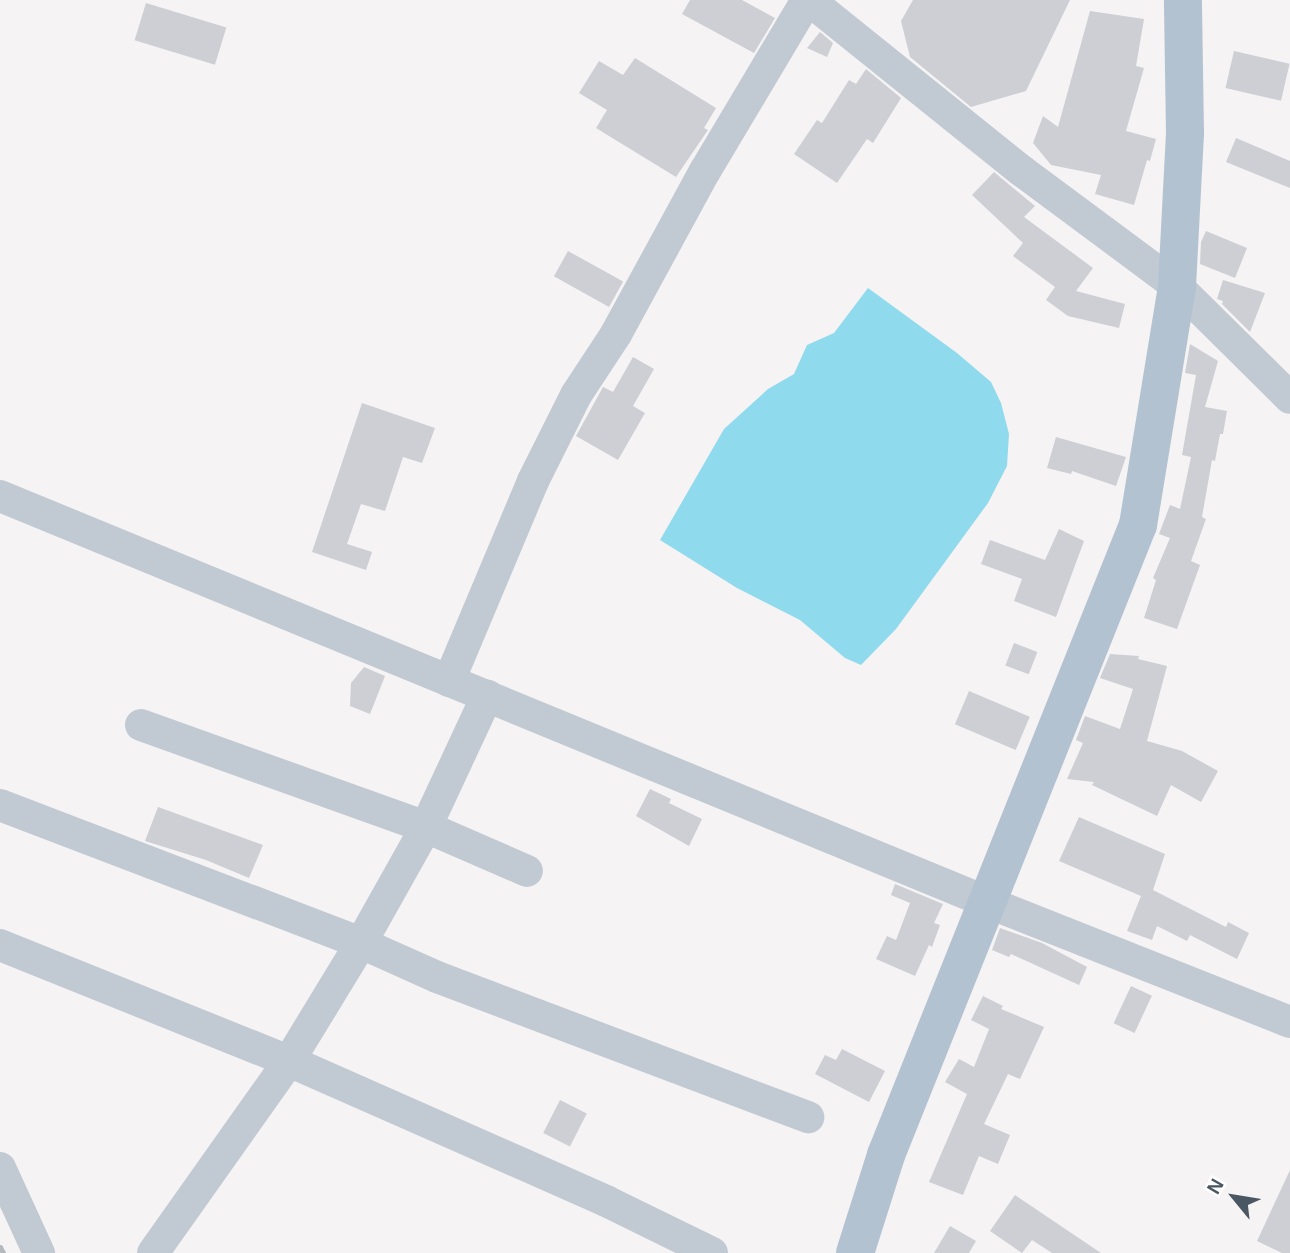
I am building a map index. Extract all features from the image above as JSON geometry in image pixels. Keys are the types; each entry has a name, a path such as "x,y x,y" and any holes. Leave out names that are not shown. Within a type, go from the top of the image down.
{"main road":[{"path":"855,1253 886,1155 1138,525 1177,286 1185,133 1183,0"}],"street":[{"path":"449,681 533,481 576,395 615,334 705,171 808,0 1022,171 1177,286 1290,398"},
{"path":"0,496 987,902 1290,1022"},
{"path":"153,1253 289,1061 361,943 426,827 487,696"},
{"path":"141,724 426,827 527,872"},
{"path":"0,804 361,943 437,977 808,1117"},
{"path":"0,945 289,1061 606,1201 712,1253"},
{"path":"0,1168 39,1253"}],"water":[{"path":"868,288 957,353 991,382 1001,403 1009,434 1007,466 988,503 896,629 861,665 845,658 800,620 737,588 660,540 724,429 768,389 794,374 807,345 834,333"}],"building":[{"path":"690,0 742,0 775,18 754,53 682,14"},
{"path":"913,0 1070,0 1026,91 971,107 910,57 901,21"},
{"path":"146,3 226,28 215,65 135,40"},
{"path":"1090,11 1144,19 1136,66 1144,68 1126,131 1156,139 1134,205 1095,194 1101,175 1051,165 1033,143 1043,116 1058,127"},
{"path":"820,32 833,43 827,57 807,48"},
{"path":"1234,51 1290,64 1281,101 1225,88"},
{"path":"635,58 716,108 704,128 708,130 676,177 596,128 607,110 579,93 599,61 623,75"},
{"path":"866,69 901,98 873,143 867,139 837,183 794,154 817,120 822,123 849,80 856,84"},
{"path":"1236,138 1290,161 1290,188 1226,162"},
{"path":"994,172 1035,206 1024,217 1093,268 1076,291 1125,304 1119,328 1068,316 1046,300 1055,287 1013,256 1023,243 972,195"},
{"path":"1206,231 1247,248 1235,278 1200,264 1201,242"},
{"path":"568,251 623,282 609,307 554,276"},
{"path":"1223,280 1265,293 1250,332 1222,304 1223,301 1217,299"},
{"path":"1190,344 1218,361 1205,407 1227,411 1215,461 1212,460 1202,517 1206,519 1191,561 1200,565 1177,629 1144,618 1156,580 1153,578 1170,538 1159,534 1170,505 1180,509 1191,457 1182,455 1196,375 1185,373"},
{"path":"633,357 654,369 633,406 645,413 618,460 576,436 603,387 613,392"},
{"path":"362,403 435,428 422,463 403,457 385,511 361,504 347,544 372,552 366,570 312,552"},
{"path":"1056,437 1126,457 1116,486 1072,471 1071,474 1047,468"},
{"path":"1059,529 1084,541 1056,617 1014,601 1022,579 981,564 990,540 1045,560"},
{"path":"1014,643 1037,652 1029,674 1005,665"},
{"path":"1110,654 1139,656 1138,659 1167,666 1147,741 1182,751 1218,771 1201,802 1171,785 1157,816 1092,785 1094,782 1067,779 1083,743 1076,740 1085,716 1120,729 1133,689 1100,678"},
{"path":"364,667 385,676 370,714 350,706 351,683"},
{"path":"969,691 1030,717 1016,750 955,724"},
{"path":"650,789 671,799 669,803 702,819 689,846 636,816"},
{"path":"158,807 263,845 249,878 206,860 145,841"},
{"path":"1079,817 1165,854 1153,890 1226,927 1228,922 1249,933 1237,959 1190,935 1187,941 1157,926 1152,940 1127,931 1141,896 1059,861"},
{"path":"895,884 943,904 934,923 940,925 932,947 929,945 915,976 876,959 887,936 896,940 910,903 891,895"},
{"path":"1000,928 1042,943 1087,967 1079,985 1011,954 1009,957 992,950"},
{"path":"1131,986 1152,996 1135,1033 1114,1023"},
{"path":"983,996 1003,1006 1001,1009 1044,1027 1020,1079 1008,1074 984,1124 1010,1135 998,1164 979,1156 963,1195 929,1182 967,1094 945,1082 959,1059 974,1067 989,1029 971,1020"},
{"path":"842,1049 885,1071 869,1102 815,1074 825,1055 836,1060"},
{"path":"560,1100 587,1114 570,1147 543,1133"},
{"path":"1290,1170 1290,1253 1282,1253 1257,1241"},
{"path":"1015,1195 1101,1253 1052,1253 1032,1240 1022,1253 990,1231"},
{"path":"950,1226 976,1241 969,1253 934,1253"}],"railway":[{"path":"0,1247 3,1253"}]}
